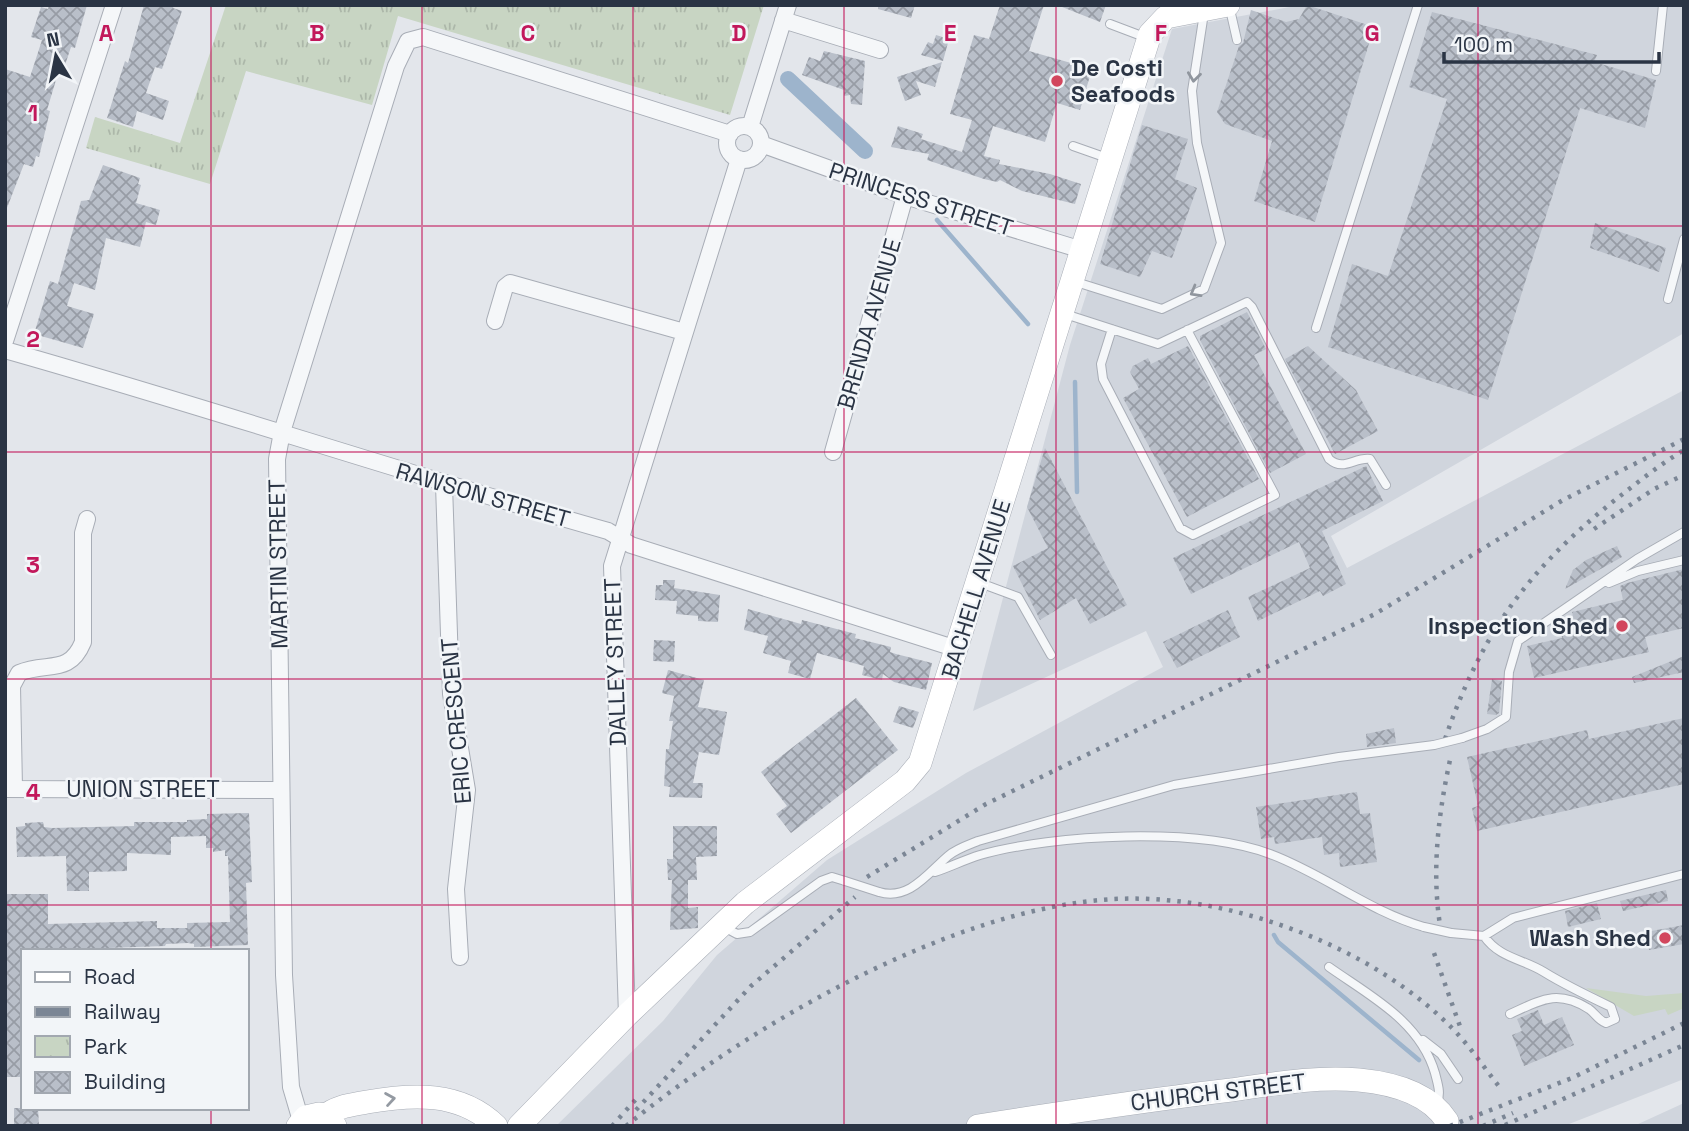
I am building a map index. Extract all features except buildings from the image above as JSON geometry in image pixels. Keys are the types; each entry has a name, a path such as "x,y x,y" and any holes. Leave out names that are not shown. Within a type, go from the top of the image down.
{"main road":[{"path":"1172,10 1205,10 1229,5"},
{"name":"BACHELL AVENUE","path":"519,1126 538,1114 627,1016 769,882 913,773 925,752 1149,38 1159,22 1172,10"},
{"name":"CHURCH STREET","path":"978,1126 1169,1097 1326,1079 1384,1083 1442,1114"},
{"path":"299,1123 312,1114 330,1121 342,1107 421,1095 538,1114"},
{"path":"440,1097 479,1113 496,1126"}],"street":[{"path":"5,341 114,5"},
{"path":"750,127 786,13 880,50"},
{"name":"MARTIN STREET","path":"299,1123 291,1087 284,975 277,459 282,432 396,66 408,41 423,37 730,135"},
{"path":"738,127 750,127 758,134 761,145 753,157 739,159 729,149 730,135 738,127"},
{"name":"PRINCESS STREET","path":"761,145 905,196 1083,250"},
{"name":"DALLEY STREET","path":"627,1016 612,566 618,539 739,159"},
{"name":"BRENDA AVENUE","path":"833,452 905,196"},
{"path":"495,321 505,287 510,283 684,332"},
{"name":"RAWSON STREET","path":"5,350 282,432 444,485 608,531 618,539 957,649"},
{"name":"ERIC CRESCENT","path":"444,485 451,694 467,790 456,889 460,957"},
{"path":"10,788 12,686 19,673 33,667 63,666 77,656 83,642 83,533 87,519"},
{"name":"UNION STREET","path":"10,788 281,790"}],"lane":[{"path":"1229,5 1237,40"},
{"path":"1317,328 1418,5"},
{"path":"1656,71 1663,5"},
{"path":"1073,281 1162,309 1205,289 1221,243 1197,143 1192,91 1205,10"},
{"path":"1110,24 1149,38"},
{"path":"1073,146 1111,159"},
{"path":"1668,299 1684,239"},
{"path":"1062,313 1158,344 1247,302 1252,307 1329,459 1336,465 1344,466 1363,458 1370,459 1386,485"},
{"path":"1112,329 1101,364 1103,379 1180,528 1193,535 1275,495 1187,330"},
{"path":"932,873 949,855 978,841 1174,785 1339,757 1434,745 1488,729 1506,716 1509,672 1518,641 1637,559 1684,532"},
{"path":"1597,588 1638,571 1684,560"},
{"path":"978,582 1018,597 1051,655"},
{"path":"721,926 737,934 750,933 821,881 832,877 889,895 902,893 932,873 978,855 1088,838 1204,838 1272,855 1368,906 1424,927 1484,936 1513,918 1684,874"},
{"path":"1484,936 1500,953 1534,967 1556,981 1611,1007 1615,1019 1611,1023 1601,1021 1590,1010 1562,997 1551,996 1510,1014"},
{"path":"1329,967 1398,1016 1441,1054 1458,1079"},
{"path":"1419,1037 1441,1093 1442,1114"}],"shaded area":[{"path":"1300,5 1684,5 1684,333 1331,536 1347,568 1684,390 1684,1079 1564,1126 556,1126 663,1021 717,955 827,860 966,773 1163,667 1146,631 973,711 1070,345 1172,29"},
{"path":"1684,1103 1684,1126 1635,1126 1636,1125"}],"green space":[{"path":"226,5 764,5 730,115 398,16 372,105 246,71 210,184 86,148 95,117 180,143"},
{"path":"1586,988 1646,996 1684,993 1684,1008 1668,1015 1665,1009 1634,1016"}],"waterway":[{"path":"788,79 865,151"},
{"path":"937,220 1028,324"},
{"path":"1075,382 1077,492"},
{"path":"1274,935 1278,942 1419,1060"}],"railway":[{"path":"867,877 986,804 1375,614 1563,500 1684,439"},
{"path":"1445,739 1459,701 1492,635 1532,578 1584,526 1684,450"},
{"path":"1594,529 1654,489 1684,475"},
{"path":"1441,931 1436,888 1437,845 1450,760"},
{"path":"636,1110 751,986 855,897"},
{"path":"626,1126 732,1049 792,1012 856,978 921,948 987,924 1051,907 1114,899 1163,900 1211,906 1282,925 1345,952 1383,973 1435,1012 1465,1042 1501,1089"},
{"path":"1434,953 1462,1032"},
{"path":"1450,1126 1572,1078 1684,1023"},
{"path":"1505,1125 1684,1045"},
{"path":"612,1126 638,1097"},
{"path":"1483,1126 1513,1113"}],"place":[{"name":"De Costi Seafoods","path":"1057,81"},
{"name":"Inspection Shed","path":"1622,626"},
{"name":"Wash Shed","path":"1665,938"}]}
